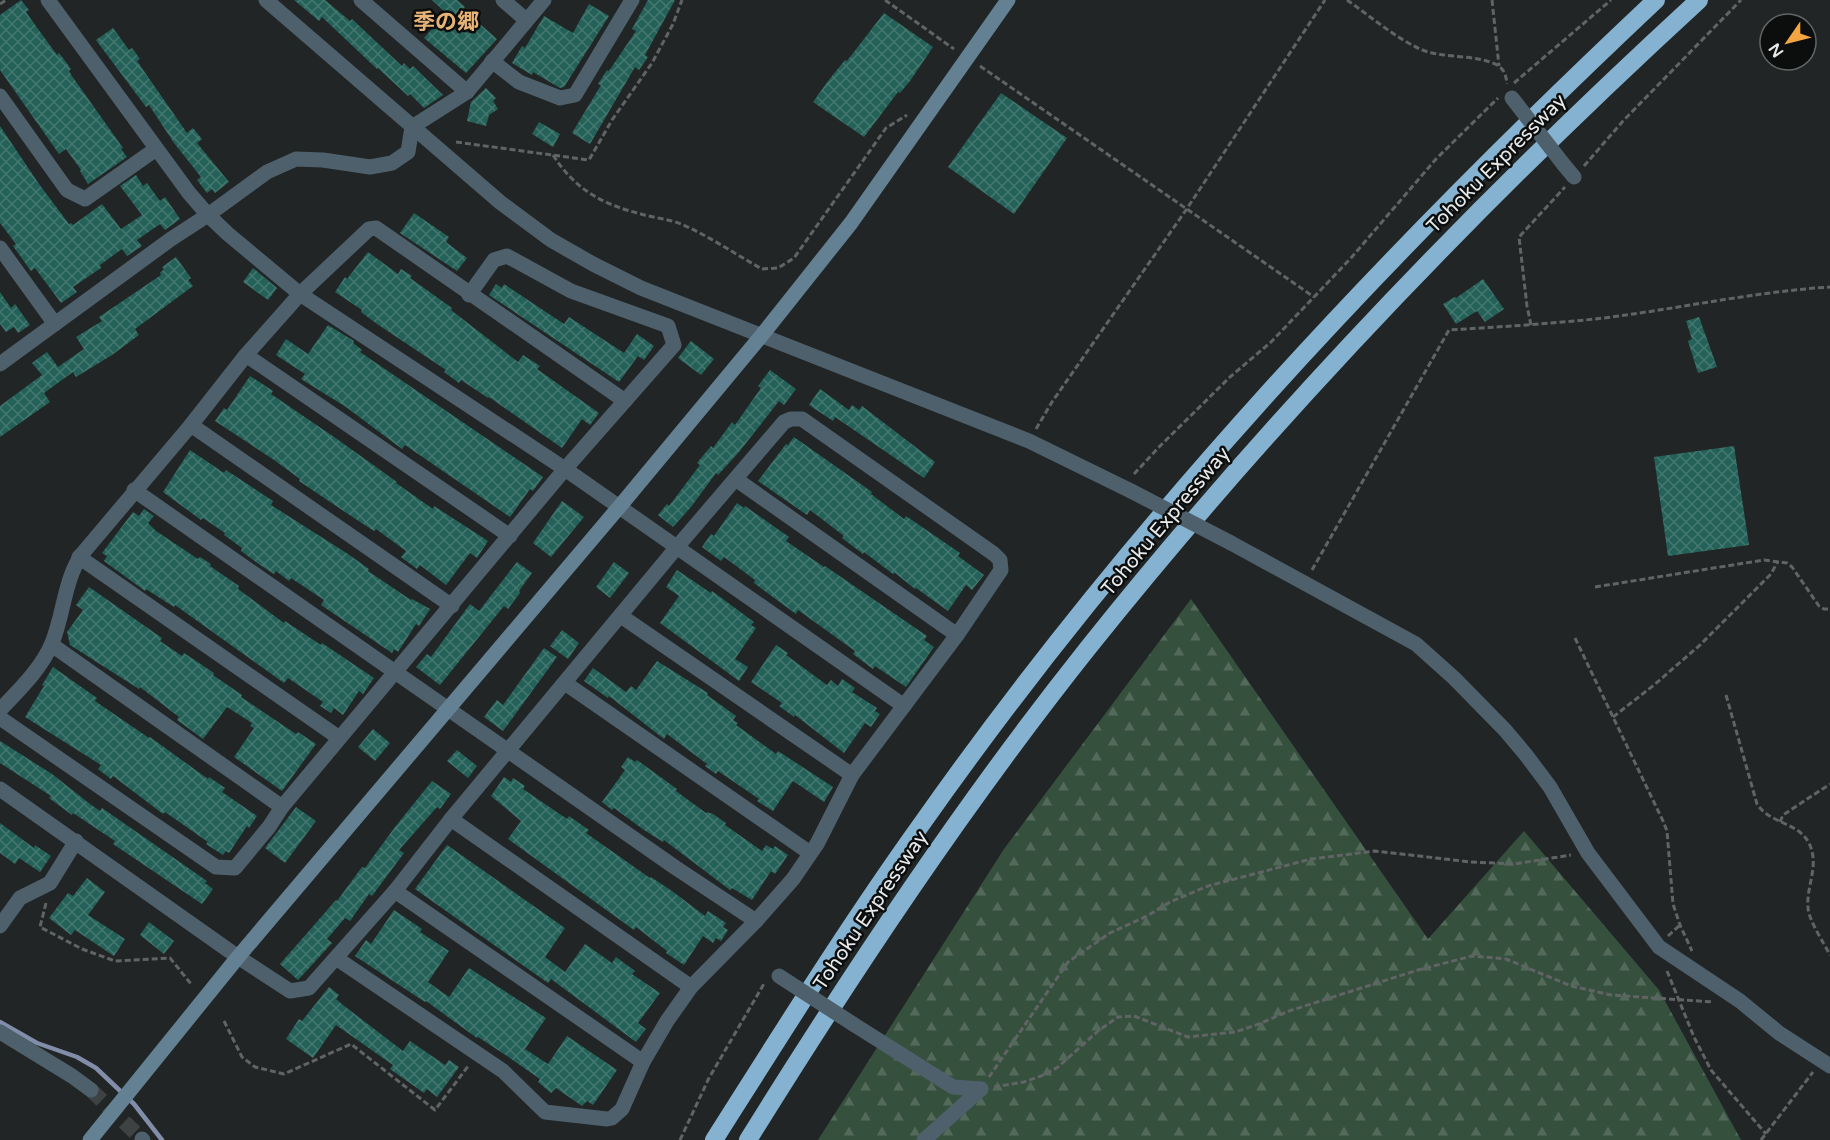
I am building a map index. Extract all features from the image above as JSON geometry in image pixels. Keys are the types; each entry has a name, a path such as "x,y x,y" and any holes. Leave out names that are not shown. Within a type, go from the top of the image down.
{"highway":[{"name":"Tohoku Expressway","path":"714,1140 801,1002 923,821 1009,706 1132,550 1264,397 1404,246 1656,0"},
{"name":"Tohoku Expressway","path":"748,1140 823,1019 945,840 1080,659 1153,569 1332,363 1423,267 1606,87 1699,0"}],"street":[{"path":"48,0 156,149 208,215 300,294 565,469 904,706"},
{"path":"266,0 501,203 551,240 572,252 641,288 1029,441 1231,543 1416,644 1454,678 1505,730 1526,756 1550,787 1588,853 1659,946 1740,1001 1779,1033 1826,1063"},
{"path":"361,0 467,92"},
{"path":"503,0 526,20"},
{"path":"0,364 267,172 296,159 323,160 370,167 392,163 408,152 412,127 467,92 544,0"},
{"path":"492,61 519,82 560,98 575,95 632,0"},
{"path":"90,1140 238,957 620,507 762,335 851,223 1008,0"},
{"path":"0,96 67,190 85,199 156,149"},
{"path":"1506,97 1569,171"},
{"path":"0,710 28,680 51,645 79,557 191,425 246,355 300,294 369,229 376,228 469,295 625,401"},
{"path":"2,255 55,324"},
{"path":"0,718 216,867 235,868 269,827 282,807 565,469 674,345 668,326 571,291 507,256 494,260 469,295"},
{"path":"246,355 510,536"},
{"path":"0,789 238,957 290,991 309,988 395,891 451,819 677,547 780,426 791,418 802,419 1000,560 1001,570 957,635 852,775 810,854 793,879 756,921 691,987 667,1021 643,1062 622,1109 612,1118 545,1112 503,1071 336,958"},
{"path":"191,425 452,606"},
{"path":"736,480 957,635"},
{"path":"134,490 676,868 756,921"},
{"path":"79,557 335,735"},
{"path":"621,616 852,775"},
{"path":"51,645 282,807"},
{"path":"565,683 810,854"},
{"path":"451,819 691,987"},
{"path":"0,926 20,898 50,883 76,841"},
{"path":"395,891 643,1062"},
{"path":"779,976 953,1087 981,1089"},
{"path":"0,1032 91,1090"},
{"path":"924,1140 981,1089"}],"path":[{"path":"0,4 6,0"},
{"path":"424,138 590,160 612,120 652,63 673,24 682,0"},
{"path":"885,0 1314,297"},
{"path":"1029,441 1052,402 1186,210 1325,0"},
{"path":"1347,0 1421,49 1490,62 1499,66 1506,75 1508,89 1611,0"},
{"path":"1492,0 1499,66"},
{"path":"1531,325 1519,237 1569,171 1623,121 1741,0"},
{"path":"1126,489 1160,446 1230,377 1270,342 1351,258 1436,159 1506,97"},
{"path":"553,155 565,173 580,188 595,197 639,214 679,223 762,269 771,270 794,258 886,128 914,112"},
{"path":"1305,582 1449,330 1596,319 1733,298 1830,287"},
{"path":"1595,587 1764,560 1778,561 1792,567 1819,606 1830,609"},
{"path":"1613,717 1700,645 1771,574 1778,561"},
{"path":"1575,638 1654,799 1667,831 1673,904 1704,977"},
{"path":"1726,695 1757,804 1765,815 1806,838 1811,849 1814,862 1808,909 1830,955"},
{"path":"1780,822 1782,815 1830,784"},
{"path":"981,1089 1068,962 1110,933 1147,916 1170,902 1208,886 1311,859 1375,851 1471,862 1514,864 1588,853"},
{"path":"50,883 51,887 40,927 82,949 115,961 170,958 191,984"},
{"path":"1680,925 1662,941 1659,951 1694,1037 1711,1070 1766,1134"},
{"path":"981,1089 1024,1082 1044,1075 1058,1067 1098,1031 1118,1017 1134,1016 1188,1037 1235,1032 1321,1001 1418,970 1472,956 1506,959 1587,990 1611,995 1730,1003 1740,1001"},
{"path":"680,1140 709,1078 768,977 779,976"},
{"path":"224,1021 242,1057 255,1067 284,1074 351,1044 435,1110 478,1054"},
{"path":"1762,1140 1826,1063"}],"green space":[{"path":"1191,599 1428,939 1524,831 1659,990 1741,1140 818,1140 1004,849"}],"building":[{"path":"21,0 29,10 26,12 33,22 57,55 59,53 71,69 69,71 72,76 127,157 88,184 66,149 59,154 0,70 0,15"},
{"path":"294,0 325,0 350,21 352,19 402,66 404,63 410,69 413,66 443,95 424,108 410,94 408,96 377,69 322,17 319,21"},
{"path":"432,0 457,0 465,7 463,9 497,39 466,73 424,38 446,13"},
{"path":"648,0 675,0 645,55 648,57 639,70 635,67 590,144 572,133 601,85 598,84 636,31 632,29"},
{"path":"589,4 609,16 564,87 560,88 512,63 522,46 525,48 544,16 573,33"},
{"path":"884,13 933,47 910,81 900,93 898,92 864,137 813,102"},
{"path":"113,28 129,50 132,48 140,59 137,61 187,133 193,128 202,139 197,143 229,182 215,193 212,189 207,193 197,180 201,177 174,143 149,105 146,107 96,40"},
{"path":"486,88 496,98 493,101 498,109 489,115 486,126 467,121 471,102"},
{"path":"1001,93 1067,138 1014,214 948,167"},
{"path":"539,122 560,134 553,147 532,134"},
{"path":"0,126 69,224 73,225 102,204 121,229 142,215 120,186 136,175 143,186 147,183 160,201 165,197 180,219 165,230 160,224 137,240 142,246 127,256 122,249 100,265 101,268 73,287 77,292 61,303 35,268 31,271 13,246 16,244 0,223"},
{"path":"414,213 449,237 446,242 467,258 457,271 400,233"},
{"path":"368,252 398,274 401,269 412,276 410,278 452,308 451,310 518,362 523,355 540,366 537,369 599,413 590,425 582,419 562,448 489,397 461,380 459,383 444,372 446,370 377,324 361,312 362,310 335,292 345,277 347,279"},
{"path":"176,257 191,278 188,280 193,286 135,329 139,335 112,355 76,377 73,372 44,393 50,402 0,437 0,406 42,375 32,363 47,352 58,367 84,349 76,337 102,321 99,317 161,275 164,269 162,267"},
{"path":"253,268 277,288 268,300 243,282"},
{"path":"1483,279 1504,309 1485,322 1477,311 1456,324 1443,304 1456,298"},
{"path":"496,284 502,288 504,284 564,324 569,317 624,353 637,334 654,346 644,360 638,356 619,382 489,295"},
{"path":"0,292 11,308 15,304 30,325 18,333 14,327 6,332 0,324"},
{"path":"1699,317 1717,367 1698,373 1688,341 1692,339 1686,321"},
{"path":"328,325 354,341 353,343 362,350 360,352 543,477 533,491 530,489 510,517 405,445 402,449 346,407 301,379 305,374 276,355 286,339 308,354"},
{"path":"691,341 714,359 701,375 678,358"},
{"path":"770,370 796,389 784,405 779,401 739,452 718,475 716,473 673,527 658,515 667,504 669,506 700,465 697,463 711,446 713,448 732,422 735,425 761,388 758,386"},
{"path":"250,376 273,391 271,394 433,509 434,506 488,541 477,558 470,553 446,585 420,565 417,569 401,557 406,551 376,529 374,531 348,514 299,481 300,479 274,460 215,421 224,408 227,410"},
{"path":"820,389 849,410 852,405 859,410 862,406 935,462 924,478 835,417 833,421 809,405"},
{"path":"794,437 872,492 871,494 904,519 906,516 960,553 958,556 984,575 972,590 966,585 948,611 864,552 863,554 810,510 807,515 758,481"},
{"path":"1734,446 1749,545 1668,556 1654,457"},
{"path":"190,450 224,473 226,470 273,501 271,505 348,554 369,569 368,571 411,600 430,609 419,626 416,624 398,652 394,649 392,653 321,605 324,600 291,578 289,581 276,571 274,574 260,565 241,551 242,548 224,535 225,533 203,518 201,520 163,492"},
{"path":"562,501 584,517 551,557 533,543"},
{"path":"737,503 744,508 745,506 789,537 786,541 927,636 924,640 934,647 906,687 875,666 873,669 853,654 855,651 798,610 796,614 724,557 721,561 702,547 711,534 714,536"},
{"path":"144,509 154,516 148,523 156,531 198,559 200,557 211,564 210,566 239,586 238,589 284,623 285,621 321,645 322,643 374,678 363,694 359,691 343,715 334,708 331,713 320,706 323,702 288,678 284,683 175,605 174,607 146,589 145,591 104,561 107,556 102,553 133,512 139,516"},
{"path":"517,562 532,573 519,591 520,593 508,609 504,606 440,685 416,667 427,654 431,657 470,604 479,611"},
{"path":"614,562 629,573 610,598 596,587"},
{"path":"677,570 711,593 712,591 754,622 751,625 756,628 735,659 748,667 739,681 660,623 679,596 666,587"},
{"path":"89,587 162,638 160,641 182,656 184,653 214,673 213,675 242,695 241,697 296,734 298,732 316,744 282,791 234,757 254,728 250,726 252,723 227,707 203,739 177,720 179,717 140,687 139,689 70,645 67,632 83,610 76,605"},
{"path":"562,630 579,643 568,659 550,646"},
{"path":"776,645 827,685 831,680 838,686 842,679 855,688 852,692 877,708 875,711 880,714 871,727 865,723 844,753 795,715 794,717 779,706 782,703 751,682"},
{"path":"544,648 557,657 503,731 484,717 497,700 503,705"},
{"path":"657,661 708,693 707,695 736,716 733,720 738,723 736,725 776,754 778,751 833,787 824,802 793,781 773,811 718,771 716,774 705,766 707,764 667,734 664,739 609,696 608,698 584,681 593,668 626,692 631,686 636,690"},
{"path":"53,667 97,698 95,701 208,779 209,777 225,788 222,792 257,816 249,828 247,826 229,853 226,851 223,855 206,844 208,842 165,812 163,814 113,776 111,779 98,769 101,765 25,717"},
{"path":"373,729 390,743 375,761 358,747"},
{"path":"0,741 52,774 100,811 102,808 207,881 205,883 213,889 202,904 113,844 115,841 73,813 72,815 49,798 51,796 0,763"},
{"path":"457,750 477,766 468,778 447,761"},
{"path":"628,757 635,762 637,760 706,813 713,814 762,851 766,845 773,849 775,846 788,855 775,874 771,871 752,900 732,888 730,890 664,840 663,842 602,802 625,770 621,767"},
{"path":"504,777 511,782 513,778 525,786 523,789 567,819 569,816 589,830 586,833 705,916 708,911 726,923 723,927 728,930 721,941 716,938 713,943 703,936 684,965 636,927 634,930 508,839 521,821 491,796"},
{"path":"432,781 451,794 440,809 437,807 399,850 404,853 372,896 369,894 350,921 345,918 327,939 332,943 298,980 280,964 337,901 362,867 365,868"},
{"path":"296,807 316,821 285,863 265,848"},
{"path":"0,823 34,848 35,845 51,856 40,872 19,858 15,864 0,853"},
{"path":"447,845 565,928 545,957 565,972 585,944 612,963 616,957 635,971 632,974 660,993 638,1023 646,1029 636,1042 551,979 548,983 415,889"},
{"path":"87,878 105,892 88,915 125,939 114,956 75,930 71,935 49,918 68,893 73,896"},
{"path":"394,910 422,929 420,932 449,951 428,982 449,997 469,968 546,1018 525,1049 548,1064 567,1036 617,1070 593,1105 587,1101 582,1106 556,1088 551,1093 538,1082 540,1079 426,1001 355,956 366,940 371,944"},
{"path":"149,922 174,941 164,954 140,935"},
{"path":"329,987 339,995 336,999 403,1051 410,1041 445,1065 449,1060 459,1067 437,1097 427,1089 424,1093 390,1069 393,1065 336,1025 313,1058 286,1039 299,1019 302,1021"}],"waterway":[{"path":"0,1022 37,1043 77,1057 96,1068 134,1104 162,1140"}],"tunnel":[{"path":"91,1090 142,1139"}],"district":[{"name":"季の郷","path":"446,21"}]}
